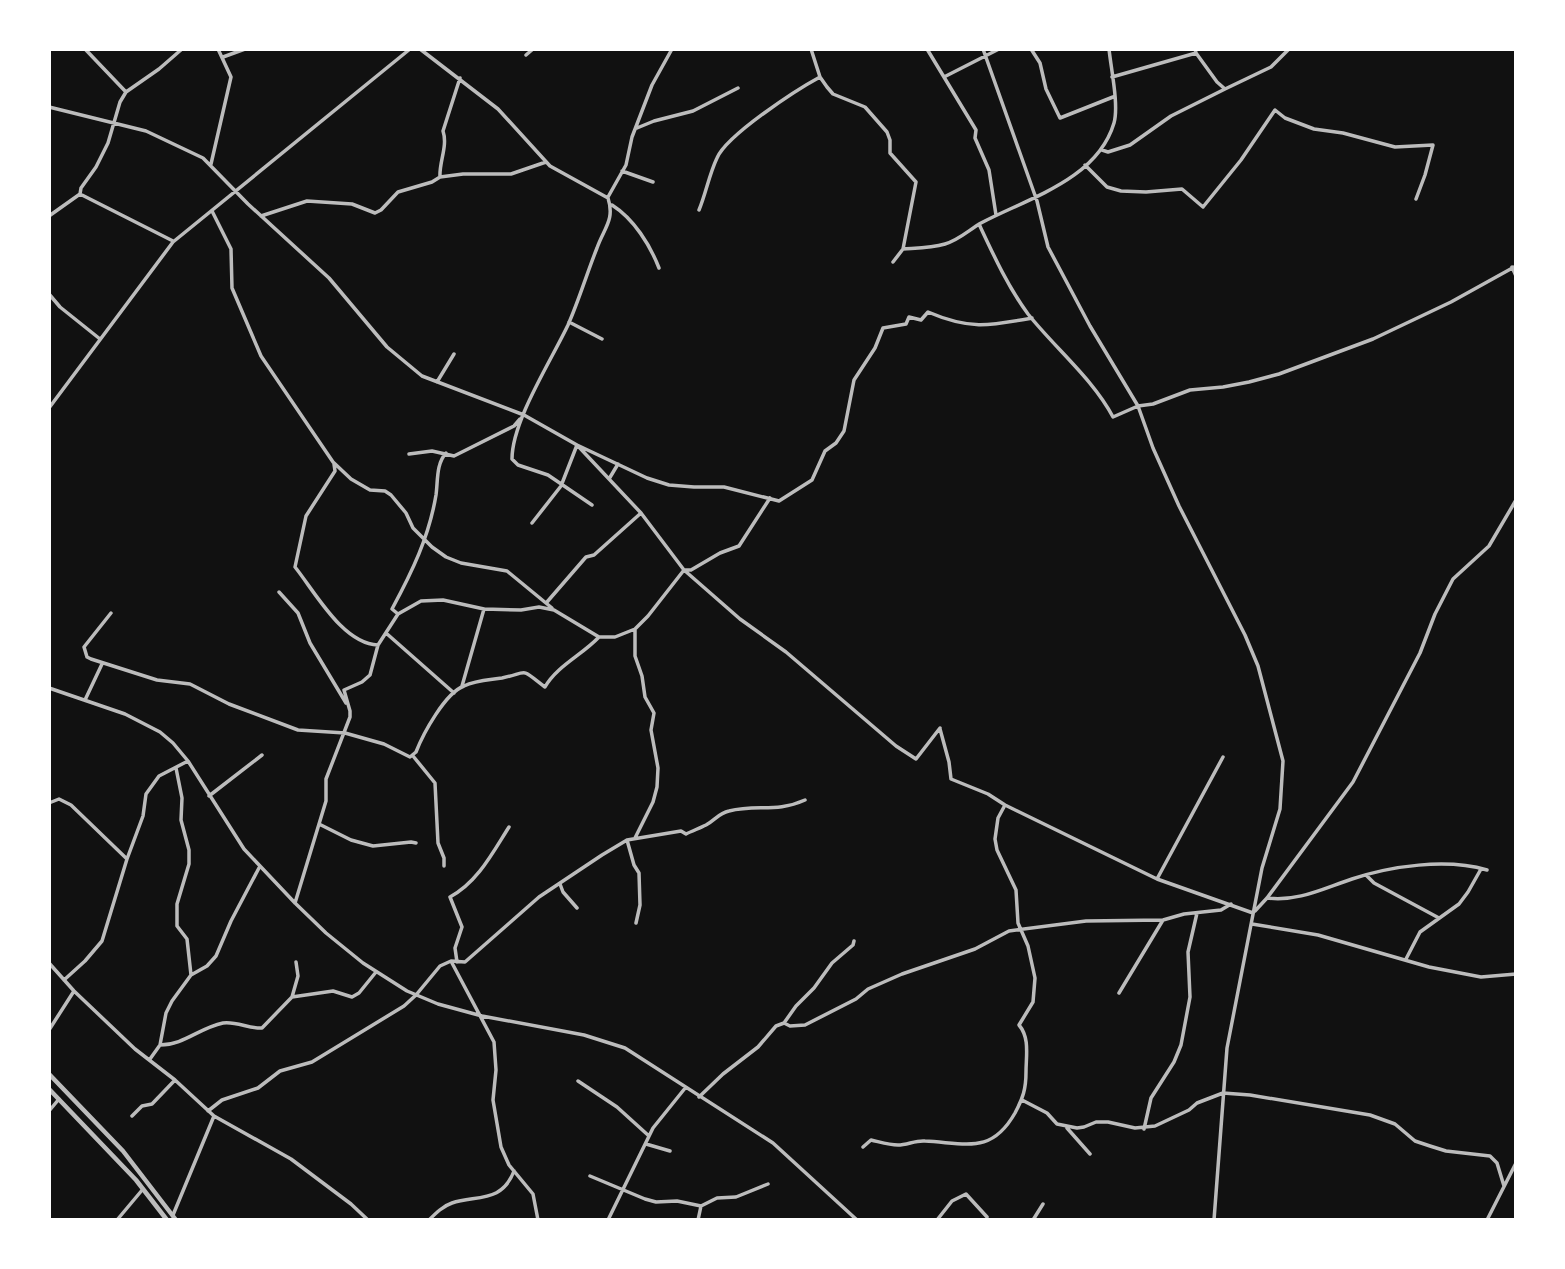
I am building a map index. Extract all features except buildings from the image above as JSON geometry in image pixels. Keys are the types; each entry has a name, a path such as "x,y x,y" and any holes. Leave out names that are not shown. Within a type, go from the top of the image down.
{"street":[{"path":"85,49 127,92"},
{"path":"80,194 108,143 120,102 127,92 182,49"},
{"path":"211,164 231,77 218,49"},
{"path":"223,57 245,49"},
{"path":"49,408 173,242 410,49"},
{"path":"420,49 498,109 546,162 575,182 608,198 612,215 601,236 569,322 524,415 512,447 512,459 518,465 548,475 592,505"},
{"path":"526,55 533,49"},
{"path":"608,198 626,164 635,129 652,85 672,49"},
{"path":"810,49 820,77 833,94 865,107 887,132 890,153 916,182 902,250 893,262"},
{"path":"927,49 976,130 975,138 989,170 996,216"},
{"path":"984,49 1036,198 1048,247 1090,326 1138,406 1153,449 1174,494 1245,635 1258,666 1283,761 1280,808 1262,868 1227,1048 1214,1220"},
{"path":"944,78 999,49"},
{"path":"1031,49 1040,63 1046,89 1060,118 1114,97"},
{"path":"902,250 957,240 979,224 1036,198 1102,150 1114,122 1109,49"},
{"path":"1102,150 1108,152 1130,145 1171,116 1271,67 1289,49"},
{"path":"1112,77 1196,51 1217,82 1225,89"},
{"path":"699,210 717,157 732,137 820,77"},
{"path":"440,177 439,166 445,137 443,131 460,78"},
{"path":"635,129 692,111 738,88"},
{"path":"49,107 146,131 203,158 329,278 387,348 416,371 437,382 454,386 524,415 577,445 647,478 669,485 724,487 779,501 803,487 816,474 825,451 836,443 844,431 854,380 875,348 883,328 906,324 909,317 921,320 928,312 953,323 996,326 1032,318"},
{"path":"1085,164 1107,187 1121,191 1146,192 1182,189 1203,207 1241,160 1275,110 1299,125 1314,130 1343,133 1395,147 1433,145 1416,200"},
{"path":"261,216 307,201 352,204 375,213 398,192 440,177 511,174 546,162"},
{"path":"622,171 653,182"},
{"path":"49,216 80,194"},
{"path":"80,194 173,242"},
{"path":"610,204 623,213 648,244 659,268"},
{"path":"212,211 231,249 232,288 261,356 333,462 351,479 370,490 385,491 391,495 406,513 413,528 446,557 461,563 508,571 554,610 599,637 615,637 635,629 684,570"},
{"path":"979,224 1000,268 1032,318 1101,395 1113,417 1138,406 1153,404 1190,390 1223,387 1279,374 1373,339 1451,302 1514,267 1516,276"},
{"path":"49,294 60,307 100,339"},
{"path":"569,322 602,339"},
{"path":"437,382 454,354"},
{"path":"409,454 432,451 454,456 514,426 524,415"},
{"path":"577,445 641,513 684,570 896,746 916,759 940,728 951,779 988,794 1004,806 1157,879 1253,913"},
{"path":"532,523 561,486 577,445"},
{"path":"398,614 392,609 426,541 436,497 440,461 446,453"},
{"path":"333,462 335,471 306,516 295,567 352,637 370,645 378,645"},
{"path":"609,480 618,464"},
{"path":"684,570 691,570 720,553 739,546 770,498"},
{"path":"1253,913 1353,782 1420,653 1435,614 1453,579 1489,546 1516,500"},
{"path":"539,607 547,602 586,557 594,555 641,513"},
{"path":"279,592 298,613 310,643 348,705"},
{"path":"295,903 326,801 326,779 345,733 350,711 344,690 370,675 378,645 398,614 421,601 432,600 484,609 521,610 539,607 554,610"},
{"path":"462,686 484,609"},
{"path":"111,613 84,647 86,657 157,680 190,684 229,704 298,730 345,733 413,756 435,783 438,843 444,866"},
{"path":"635,629 635,656 645,696 654,713 651,730 658,768 653,802 635,838"},
{"path":"386,633 454,693"},
{"path":"413,756 429,725 462,686 499,679 520,671 545,687 559,669 599,637"},
{"path":"85,700 102,663"},
{"path":"49,688 125,714 160,732 188,761 244,849 326,933 376,972 438,1004 482,1016 606,1040 625,1048 773,1143 857,1220"},
{"path":"209,796 262,755"},
{"path":"1157,879 1223,757"},
{"path":"64,980 102,941 143,816 146,794 159,776 188,761"},
{"path":"176,766 182,798 181,820 189,850 189,864 177,904 177,926 187,939 191,975"},
{"path":"49,803 59,799 71,805 127,859"},
{"path":"208,1111 222,1100 258,1088 280,1071 312,1062 389,1017 416,995 440,966 451,961 465,962 530,905 627,840 681,831 686,834 727,811 749,807 784,808 805,800"},
{"path":"863,1147 871,1140 899,1145 922,1141 971,1144 996,1138 1005,1130 1026,1091 1026,1032 1020,1026 1033,1002 1035,978 1028,946 1018,923 1016,890 997,850 995,839 998,818 1004,806"},
{"path":"318,824 351,840 373,846 416,843"},
{"path":"457,962 455,948 462,927 450,897 462,889 492,857 509,827"},
{"path":"627,840 639,873 640,905 636,923"},
{"path":"1267,898 1316,894 1366,875 1398,867 1455,864 1487,870"},
{"path":"150,1059 160,1045 166,1013 191,975 207,966 216,956 260,866"},
{"path":"1406,959 1424,927 1441,919 1468,892 1481,868"},
{"path":"1366,875 1374,883 1441,919"},
{"path":"560,884 563,892 577,908"},
{"path":"784,1023 790,1026 805,1025 856,999 868,989 902,974 975,949 1009,931 1086,921 1163,920 1221,910 1231,904"},
{"path":"1144,1129 1151,1098 1174,1062 1181,1045 1190,997 1188,952 1197,913"},
{"path":"1119,993 1163,920"},
{"path":"1251,924 1318,935 1429,967 1481,977 1516,974"},
{"path":"699,1097 758,1047 776,1026 784,1023 832,963 853,945 854,941"},
{"path":"451,961 494,1042 496,1056 493,1100 501,1147 509,1165 533,1194 538,1220"},
{"path":"160,1045 179,1044 194,1033 224,1023 262,1028 292,997 298,976 296,962"},
{"path":"49,963 51,971 64,980 135,1049 214,1116 291,1159 364,1219"},
{"path":"292,997 333,991 352,997 359,993 376,972"},
{"path":"49,1030 75,991"},
{"path":"49,1074 123,1151 175,1218"},
{"path":"132,1116 142,1106 152,1104 174,1080"},
{"path":"578,1081 617,1107 649,1136"},
{"path":"608,1220 649,1136 664,1112 685,1087"},
{"path":"49,1088 143,1189 167,1220"},
{"path":"1022,1100 1047,1113 1057,1124 1084,1127 1096,1122 1108,1122 1144,1129 1223,1093 1370,1115 1395,1124 1415,1141 1446,1151 1490,1156 1497,1163 1504,1186"},
{"path":"49,1111 59,1099"},
{"path":"175,1218 214,1116"},
{"path":"1065,1126 1090,1154"},
{"path":"646,1144 670,1151"},
{"path":"1487,1220 1516,1163"},
{"path":"429,1220 449,1204 484,1199 500,1190 510,1182 514,1170"},
{"path":"590,1176 656,1202 677,1201 701,1206 717,1198 736,1198 768,1184"},
{"path":"117,1220 143,1189"},
{"path":"937,1220 952,1201 966,1194 987,1217"},
{"path":"1033,1220 1043,1205"},
{"path":"698,1220 701,1206"}]}
